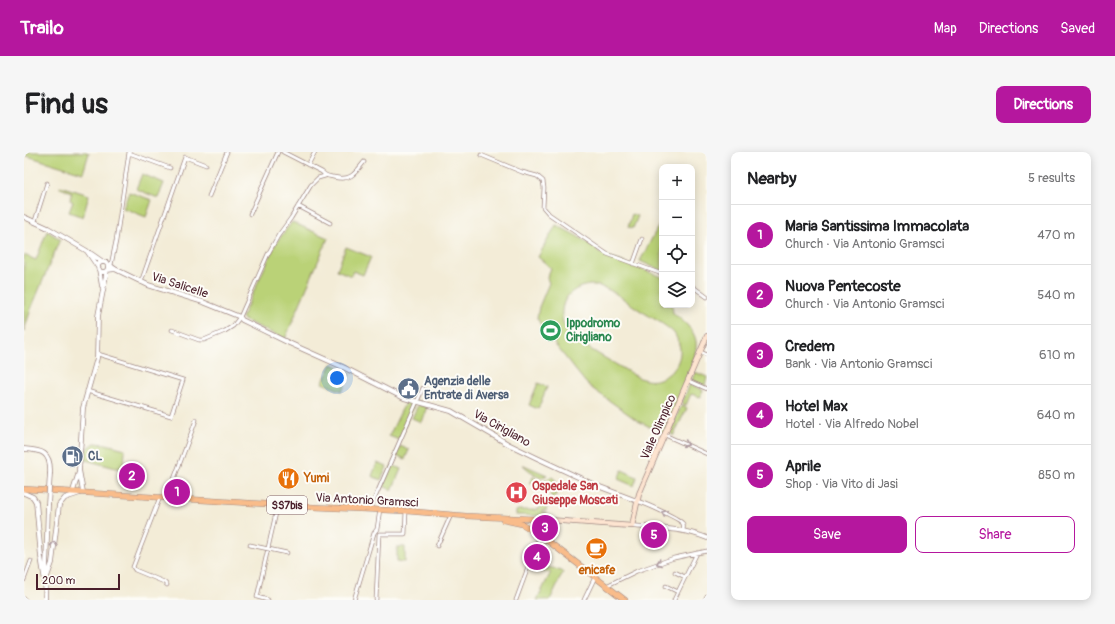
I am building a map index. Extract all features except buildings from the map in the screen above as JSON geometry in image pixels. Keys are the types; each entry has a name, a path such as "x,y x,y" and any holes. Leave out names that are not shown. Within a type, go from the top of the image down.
{"main road":[{"name":"Viale Olimpico","path":"632,526 637,501 703,350 707,336"},
{"name":"SS7bis","path":"24,489 73,491"},
{"name":"Via Antonio Gramsci","path":"73,491 380,509 492,518 522,522 535,519"},
{"path":"535,519 632,526"},
{"path":"535,519 539,526 540,535"},
{"path":"528,529 536,528 545,520"},
{"path":"522,522 528,529 540,535 625,600"}],"street":[{"path":"45,582 52,563 59,505 65,498 83,492 79,470 83,408 98,354 98,322 102,292 108,266 107,263 116,241 129,152 170,168"},
{"path":"209,196 227,152"},
{"path":"250,214 278,152"},
{"path":"283,152 322,172 325,176"},
{"path":"308,165 315,152"},
{"path":"481,155 522,172 537,176 543,182 543,207 549,214 607,254 659,273"},
{"path":"141,282 185,156 206,165"},
{"path":"172,330 199,340 204,340 226,331 233,326 240,317 268,254 311,185 318,178 325,176 341,179 347,178 355,173 364,162"},
{"path":"35,221 48,183"},
{"path":"298,206 330,223"},
{"name":"Via Salicelle","path":"24,217 35,221 115,269 148,286 203,302 240,317"},
{"path":"633,264 642,239"},
{"path":"87,251 98,268 102,281 102,292"},
{"path":"98,268 100,263 107,263"},
{"path":"98,268 103,272 115,269"},
{"path":"695,288 707,297"},
{"name":"Via Cirigliano","path":"240,317 242,320 345,368 404,398 451,411 530,455 595,485 668,514 684,525 683,531"},
{"path":"703,350 707,355"},
{"path":"87,391 171,416 184,380 98,354"},
{"path":"689,381 707,389"},
{"path":"370,509 424,388"},
{"path":"171,497 174,479 196,420"},
{"path":"665,435 707,454"},
{"path":"24,449 40,451 47,456 51,465 48,505 45,600"},
{"path":"73,491 79,470"},
{"path":"24,493 33,497 36,502 45,582"},
{"path":"160,497 133,567 135,570 164,582 167,585"},
{"path":"268,600 257,597 278,504"},
{"path":"354,600 374,533 377,529 380,509"},
{"path":"376,600 379,534 405,534 406,511"},
{"path":"437,546 451,515"},
{"path":"632,526 697,533 707,538"},
{"path":"528,529 536,535 536,544"},
{"path":"516,600 540,535"},
{"path":"250,545 287,553"},
{"path":"606,586 637,571 674,558 707,551"},
{"path":"674,600 697,553"},
{"path":"24,580 31,561"},
{"path":"675,572 685,577"},
{"path":"584,600 595,577"},
{"path":"666,586 678,592"}],"green space":[{"path":"25,152 89,153 83,173 24,155"},
{"path":"142,174 164,183 158,198 136,189"},
{"path":"60,186 89,195 83,217 69,212 73,202 70,200 72,192 60,188"},
{"path":"129,192 152,200 146,217 123,208"},
{"path":"632,214 638,216 633,228 628,227"},
{"path":"292,222 328,238 285,339 244,320 242,317 274,247"},
{"name":"Ippodromo Cirigliano","path":"556,225 577,236 596,248 599,252 659,276 659,308 672,308 673,313 690,329 696,341 696,350 689,373 663,433 638,421 593,389 586,383 545,332 537,318 539,307 549,283 547,278 551,268 538,257","holes":["597,285 615,294 663,324 674,333 679,344 679,359 672,371 666,376 653,380 642,379 589,349 568,332 564,325 562,316 562,308 565,300 570,294 583,286"]},
{"path":"659,225 659,270 640,261"},
{"path":"47,231 60,239 31,309 24,331 24,255 36,260"},
{"path":"346,247 371,257 363,275 353,271 351,276 337,270"},
{"path":"332,364 350,373 342,391 322,383"},
{"path":"695,372 707,377 705,386 692,380"},
{"path":"538,383 547,387 538,409 529,405"},
{"path":"690,384 703,390 700,397 691,394 686,405 682,403"},
{"path":"406,401 414,404 399,440 389,436"},
{"path":"418,405 427,407 421,422 412,418"},
{"path":"681,406 687,408 673,436 670,432"},
{"path":"95,443 125,449 124,468 116,468 82,459 83,451"},
{"path":"400,446 409,450 405,459 396,455"},
{"path":"377,463 387,467 381,480 372,476"},
{"path":"392,465 401,469 392,490 383,486"},
{"path":"523,465 547,475 541,478 534,475 534,473"},
{"path":"622,470 637,477 634,486 618,479"},
{"path":"533,477 540,481 546,481 548,484 533,483 533,485 529,483"},
{"path":"551,477 557,482 557,487 556,495 551,499 550,486 545,480"},
{"path":"547,505 546,511 543,510 543,513 546,513 545,516 516,515 516,511 518,510 536,510"},
{"path":"397,547 405,547 405,562 397,561"},
{"path":"533,567 553,568 563,572 550,600 537,600 551,572 531,571"}],"place":[{"name":"Ippodromo Cirigliano","path":"550,330"},
{"name":"Agenzia delle Entrate di Aversa","path":"409,388"},
{"name":"CL","path":"72,456"},
{"name":"Nuova Pentecoste","path":"132,476"},
{"name":"Yumi","path":"288,478"},
{"name":"Maria Santissima Immacolata","path":"177,492"},
{"name":"Ospedale San Giuseppe Moscati","path":"516,493"},
{"name":"Credem","path":"545,528"},
{"name":"Aprile","path":"654,535"},
{"name":"enicafe","path":"597,549"},
{"name":"Hotel Max","path":"537,557"}]}
